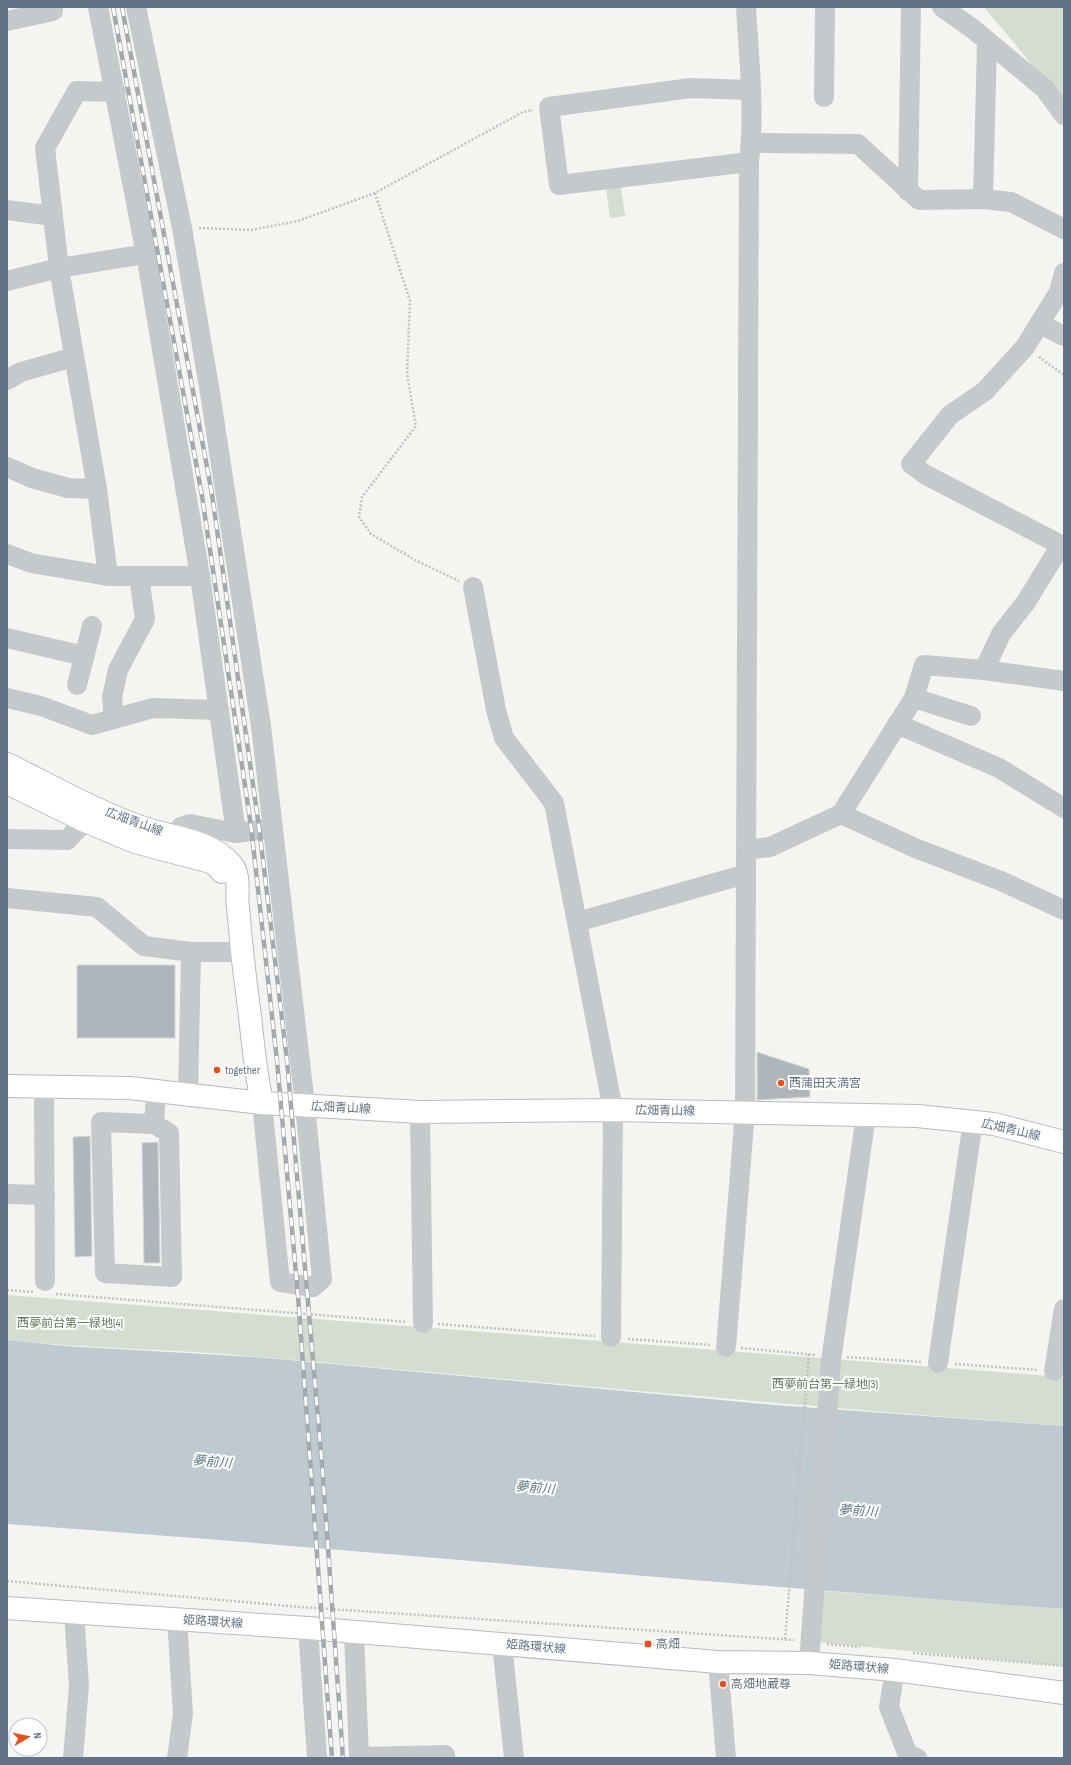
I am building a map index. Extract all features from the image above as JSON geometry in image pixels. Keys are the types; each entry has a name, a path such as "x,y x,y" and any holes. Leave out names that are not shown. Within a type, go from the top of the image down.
{"main road":[{"name":"広畑青山線","path":"7,764 90,805 144,828 200,844 220,854 233,866 238,882 236,895 242,952 257,1079 262,1103"},
{"name":"広畑青山線","path":"7,783 85,821 135,842 214,864 225,875 236,895"},
{"name":"広畑青山線","path":"7,1086 130,1088 188,1096 262,1103 420,1112 613,1110 917,1116 994,1124 1064,1142"},
{"name":"姫路環状線","path":"7,1608 308,1628 718,1662 809,1663 900,1661 1064,1693"}],"street":[{"path":"7,21 53,11 53,7"},
{"path":"98,7 116,92 146,254 200,576 236,833"},
{"path":"136,7 182,228 209,386 259,710 305,1106 322,1280 313,1287 280,1282 262,1103"},
{"path":"726,1347 745,1112 751,90 746,7"},
{"path":"824,97 825,7"},
{"path":"908,191 911,7"},
{"path":"942,7 973,29 1045,89 1064,114"},
{"path":"983,199 987,42"},
{"path":"751,90 690,88 549,107 559,185 750,153 858,144 919,200 983,199 1011,202 1064,229"},
{"path":"108,576 97,489 59,268 45,148 77,91 116,92"},
{"path":"7,210 53,216"},
{"path":"7,281 59,268 146,254"},
{"path":"984,670 1001,634 1026,602 1061,545 926,476 911,464 950,415 985,390 1025,347 1061,293 1064,273"},
{"path":"1040,324 1064,336"},
{"path":"7,380 22,372 74,357"},
{"path":"7,467 32,478 68,488 97,489"},
{"path":"7,554 31,563 108,576 200,576"},
{"path":"114,719 112,697 118,670 145,619 138,576"},
{"path":"473,587 496,710 504,738 554,803 613,1110 611,1337"},
{"path":"77,685 92,626"},
{"path":"7,638 84,656"},
{"path":"746,850 770,846 841,814 914,698 924,665 984,670 1064,681"},
{"path":"7,698 41,706 92,725 153,708 219,710"},
{"path":"914,698 971,716"},
{"path":"897,724 999,768 1064,808"},
{"path":"841,814 915,848 1001,881 1064,910"},
{"path":"7,839 67,840 85,821"},
{"path":"178,837 181,827 190,824 236,833 273,828"},
{"path":"577,922 746,874"},
{"path":"7,898 97,907 144,946 191,952 242,952"},
{"path":"188,1096 191,952"},
{"path":"44,1086 45,1281"},
{"path":"154,1124 156,1091"},
{"path":"420,1112 423,1323"},
{"path":"809,1663 831,1361 866,1114"},
{"path":"938,1363 973,1121"},
{"path":"101,1122 154,1124 169,1132 172,1277 105,1273 101,1122"},
{"path":"7,1194 45,1195"},
{"path":"1054,1371 1064,1309"},
{"path":"73,1758 79,1686 74,1612"},
{"path":"176,1758 183,1714 177,1619"},
{"path":"308,1628 317,1758"},
{"path":"354,1632 359,1758 445,1755 445,1758"},
{"path":"502,1644 514,1758"},
{"path":"900,1661 889,1707 908,1755 917,1758"},
{"path":"718,1662 726,1758"}],"path":[{"path":"182,228 251,230 298,221 375,193 523,112 549,107"},
{"path":"375,193 410,301 407,374 416,426 362,497 359,517 371,534 417,561 473,587"},
{"path":"1025,347 1064,375"},
{"path":"785,1638 809,1354"},
{"path":"7,1582 300,1606 785,1638 867,1648"},
{"path":"900,1661 1064,1666"}],"green space":[{"path":"984,7 1064,7 1064,103"},
{"path":"621,186 625,216 610,218 606,187"},
{"name":"西夢前台第一緑地(3)","path":"7,1295 1064,1377 1064,1426 763,1402 230,1354 7,1340"},
{"path":"823,1591 1064,1609 1064,1666 816,1642"}],"water":[{"name":"夢前川","path":"7,1340 65,1346 257,1357 775,1405 1064,1426 1064,1609 800,1589 271,1544 7,1524"}],"building":[{"path":"77,965 175,965 175,1038 77,1038"},
{"name":"西蒲田天満宮","path":"757,1052 809,1069 810,1097 757,1100"},
{"path":"90,1136 92,1256 75,1257 73,1137"},
{"path":"158,1142 160,1263 144,1263 142,1143"}],"railway":[{"path":"113,7 202,496 251,826 277,1061 298,1296 332,1758"},
{"path":"122,7 212,494 259,827 287,1060 322,1464 343,1758"}],"place":[{"name":"together","path":"217,1070"},
{"name":"西蒲田天満宮","path":"781,1083"},
{"name":"高畑","path":"648,1644"},
{"name":"高畑地蔵尊","path":"723,1684"}],"park label":[{"name":"西夢前台第一緑地(4)","path":"70,1323"}]}
